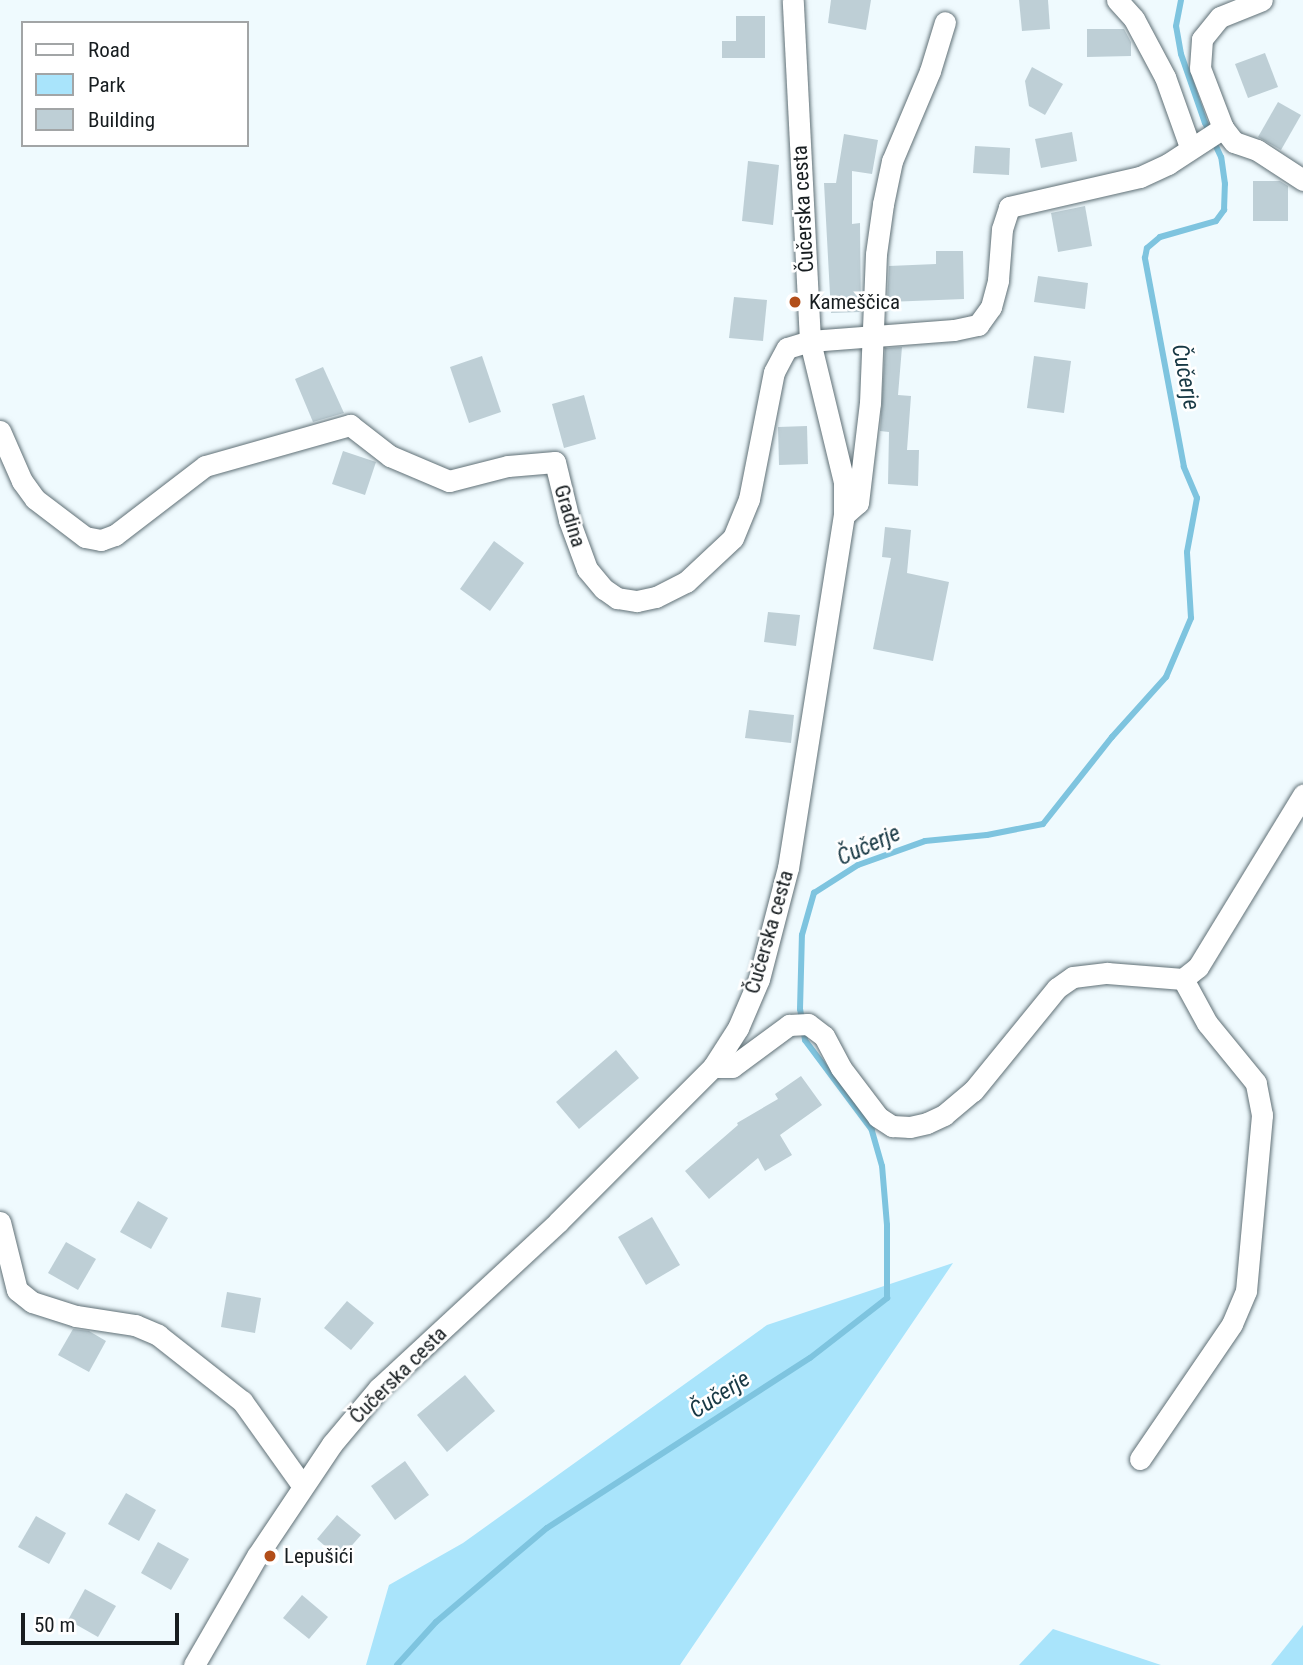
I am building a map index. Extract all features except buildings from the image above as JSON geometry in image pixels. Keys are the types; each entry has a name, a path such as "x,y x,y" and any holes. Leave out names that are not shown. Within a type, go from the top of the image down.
{"street":[{"name":"Čučerska cesta","path":"194,1665 302,1485 332,1444 379,1388 558,1222 713,1067 738,1028 759,979 789,868 844,515 844,482 810,341 793,0"},
{"path":"1117,0 1135,19 1155,56 1209,137"},
{"path":"1209,137 1200,68 1202,39 1220,17 1262,0"},
{"path":"844,515 858,503 870,403 876,254 892,161 930,71 945,22"},
{"path":"810,341 978,325 991,307 998,280 1002,229 1009,207 1140,177 1209,137 1257,150 1303,180"},
{"name":"Gradina","path":"0,431 22,481 35,499 89,539 101,540 115,536 205,466 350,425 390,456 449,481 508,466 555,462 569,520 587,569 604,589 617,598 637,601 656,597 687,582 733,538 748,499 774,372 787,348 810,341"},
{"path":"713,1067 732,1067 789,1025 808,1024 824,1036 841,1069 878,1117 892,1126 910,1127 944,1115 973,1091 1058,988 1073,977 1107,973 1183,979 1198,967 1303,795"},
{"path":"1140,1459 1232,1324 1246,1292 1262,1115 1256,1083 1207,1023 1183,979"},
{"path":"0,1222 9,1289 32,1302 76,1316 135,1325 158,1335 242,1401 302,1485"}],"green space":[{"path":"953,1263 680,1665 366,1665 389,1585 463,1543 767,1325"},
{"path":"1303,1625 1303,1665 1271,1665"},
{"path":"1053,1629 1161,1665 1019,1665"}],"waterway":[{"name":"Čučerje","path":"397,1665 436,1622 547,1528 810,1358 887,1298 887,1225 882,1166 872,1130 805,1040 800,1009 802,935 814,893 858,865 925,841 987,835 1043,824 1112,737 1166,677 1191,618 1187,552 1197,498 1184,467 1145,258 1147,248 1160,237 1216,221 1224,210 1225,184 1221,157 1205,123 1181,54 1176,26 1181,0"}],"place":[{"name":"Kameščica","path":"795,302"},
{"name":"Lepušići","path":"270,1556"}]}
